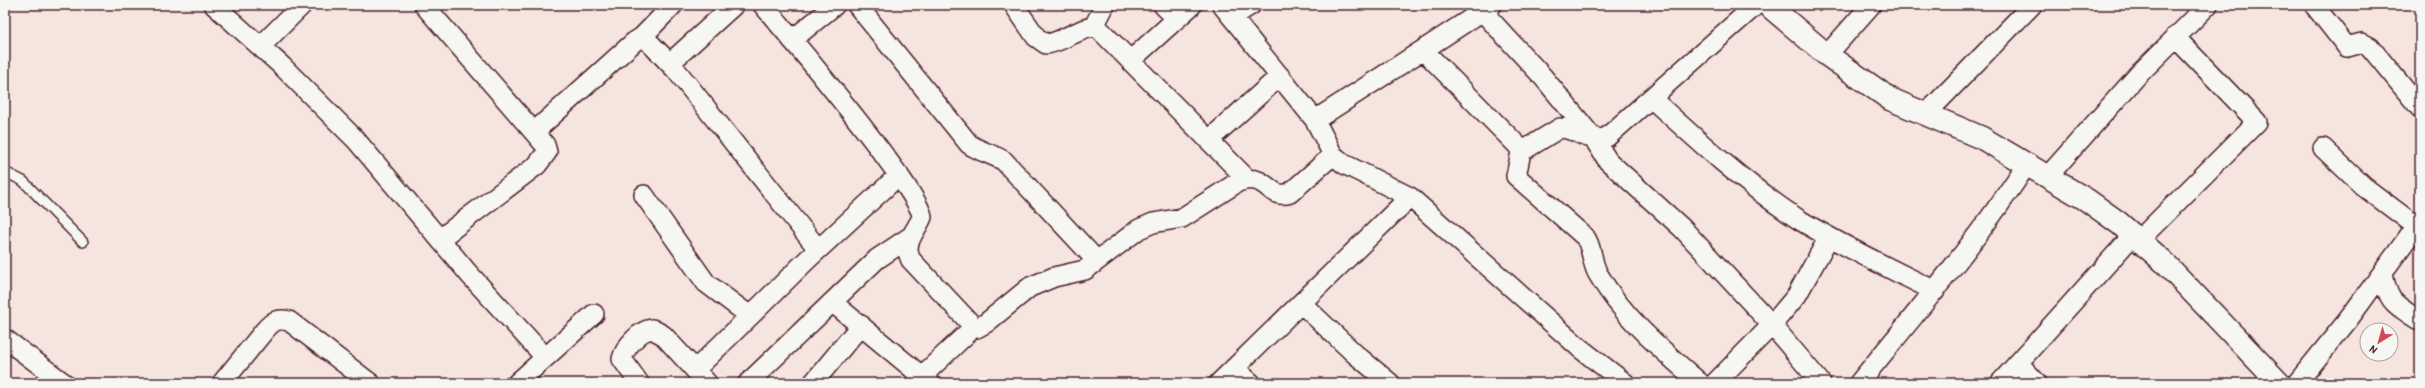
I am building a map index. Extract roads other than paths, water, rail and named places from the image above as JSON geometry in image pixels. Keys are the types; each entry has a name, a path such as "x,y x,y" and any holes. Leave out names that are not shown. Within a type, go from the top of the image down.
{"street":[{"path":"214,5 260,46 351,134 441,238 478,284 545,357"},
{"path":"260,46 302,5"},
{"path":"424,5 545,145 547,152 545,158 441,238"},
{"path":"534,132 634,42 642,38 673,5"},
{"path":"670,63 734,5"},
{"path":"748,383 877,259 910,237 919,224 922,211 898,175 763,5"},
{"path":"792,40 835,5"},
{"path":"857,5 970,144 978,150 995,155 1004,161 1098,261"},
{"path":"1014,5 1036,37 1046,44 1063,40 1088,27 1094,26 1102,31 1247,179"},
{"path":"1094,26 1096,17 1105,5"},
{"path":"1163,5 1177,19"},
{"path":"1131,60 1192,5"},
{"path":"1521,152 1560,128 1566,128 1594,140 1607,137 1756,5"},
{"path":"1768,5 1827,55 1890,99 1982,138 2087,200 2136,237 2163,261 2279,383"},
{"path":"1827,55 1871,5"},
{"path":"1925,115 2032,5"},
{"path":"2048,176 2138,75 2208,5"},
{"path":"2314,5 2347,47 2362,43 2370,47 2420,108"},
{"path":"1315,120 1487,8 1594,140 1608,161 1682,228 1772,325 1821,383"},
{"path":"1236,9 1280,76 1315,120 1333,155 1344,164 1410,197 1581,349 1625,383"},
{"path":"2000,383 2136,237 2257,122 2175,37"},
{"path":"642,38 652,44 670,63 818,249"},
{"path":"1423,50 1518,146 1521,152 1516,172 1520,180 1589,242 1597,272 1628,317 1644,335 1700,383"},
{"path":"1209,140 1280,76"},
{"path":"1651,98 1701,144 1768,197 1829,237 1935,291"},
{"path":"2297,383 2383,273 2418,223 2363,186 2323,148"},
{"path":"910,237 907,253 911,260 974,327 978,328 1030,287 1054,277 1078,273 1098,261 1139,229 1153,223 1182,218 1238,182 1247,179 1259,181 1278,194 1284,195 1290,193 1333,155"},
{"path":"1859,383 1935,291 2008,194 2027,164"},
{"path":"639,383 622,359 627,348 648,329 657,331 663,335 701,377 750,316 818,249 898,175"},
{"path":"644,195 706,283 750,316"},
{"path":"1219,383 1410,197"},
{"path":"1715,383 1772,325 1797,295 1829,237"},
{"path":"2383,273 2386,290 2392,302 2420,321"},
{"path":"832,302 926,379 974,327"},
{"path":"1300,303 1355,354 1390,383"},
{"path":"516,383 594,314"},
{"path":"222,383 264,330 272,322 280,318 289,321 370,383"},
{"path":"813,383 861,325"},
{"path":"5,340 64,383"},
{"path":"2018,363 2037,383"},
{"path":"1234,368 1251,383"}],"lane":[{"path":"5,172 23,181 83,242"}]}
